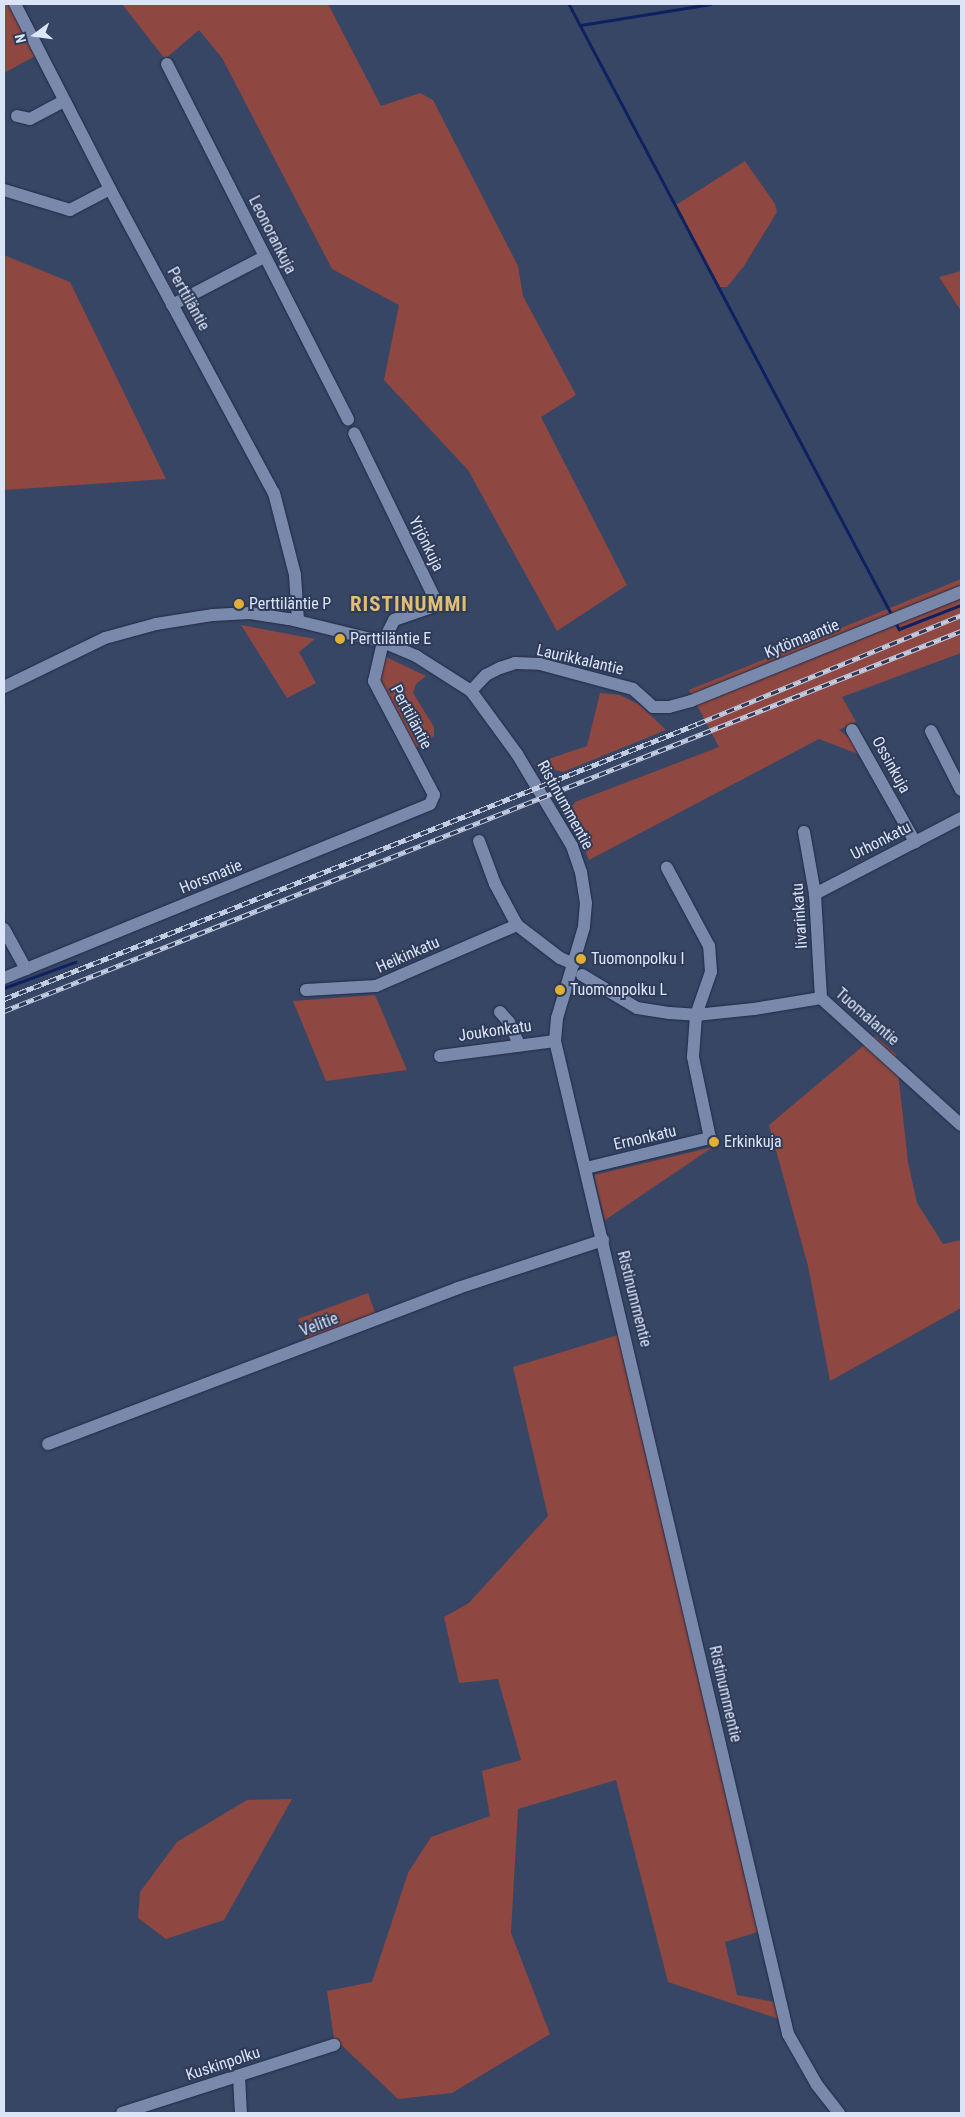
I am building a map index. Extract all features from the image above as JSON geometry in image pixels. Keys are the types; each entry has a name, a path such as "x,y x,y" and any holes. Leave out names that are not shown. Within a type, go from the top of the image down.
{"street":[{"name":"Perttiläntie","path":"15,4 110,189 274,493 295,575 298,620"},
{"name":"Leonorankuja","path":"168,64 348,420"},
{"path":"18,116 30,119 64,101"},
{"path":"4,190 70,210 110,189"},
{"path":"172,305 264,257"},
{"name":"Yrjönkuja","path":"354,433 438,605 394,620 383,642"},
{"name":"Kytömaantie","path":"653,706 691,701 961,592"},
{"name":"Ristinummentie","path":"4,687 105,638 156,624 250,613 298,620 383,642 416,656 471,691 517,754 572,846 581,872 586,903 574,964 557,1018 554,1041 603,1240 788,2034 818,2085 839,2113"},
{"name":"Perttiläntie","path":"383,642 374,681 434,795 430,804"},
{"name":"Laurikkalantie","path":"471,691 486,675 500,668 515,663 540,664 633,689 653,706"},
{"name":"Ossinkuja","path":"852,730 915,842"},
{"path":"931,731 961,790"},
{"name":"Horsmatie","path":"4,978 430,804"},
{"name":"Urhonkatu","path":"815,894 961,818"},
{"name":"Iivarinkatu","path":"804,832 815,894 822,998"},
{"path":"479,841 495,884 517,925 560,958 574,964"},
{"path":"668,868 709,946 711,972 696,1015"},
{"name":"Heikinkatu","path":"306,990 376,986 517,925"},
{"path":"4,929 26,969"},
{"name":"Tuomalantie","path":"582,975 636,1008 696,1015 822,998 961,1125"},
{"path":"500,1012 509,1022 519,1044"},
{"name":"Ernonkatu","path":"586,1168 710,1138 693,1057 696,1015"},
{"name":"Joukonkatu","path":"440,1056 519,1044 554,1041"},
{"name":"Velitie","path":"48,1444 458,1288 603,1240"},
{"name":"Kuskinpolku","path":"122,2113 334,2045"},
{"path":"239,2076 241,2113"}],"shaded area":[{"path":"4,4 11,4 39,54 4,73"},
{"path":"122,4 328,4 381,106 420,93 433,100 518,266 523,296 576,395 541,417 627,585 557,631 468,470 384,380 399,305 332,269 222,58 199,30 165,59"},
{"path":"745,161 775,204 777,212 744,266 727,287 719,287 676,205"},
{"path":"4,255 70,282 166,479 4,490"},
{"path":"961,271 961,311 939,277"},
{"path":"961,579 961,653 842,697 856,722 839,730 851,739 861,755 819,739 589,860 569,812 575,802 719,747 689,690"},
{"path":"241,625 315,639 299,652 316,683 287,698"},
{"path":"386,657 426,676 416,684 413,693 434,727 434,736 414,749 378,676"},
{"path":"600,693 620,695 640,705 666,730 563,772 534,764 587,746"},
{"path":"375,995 407,1070 326,1081 293,1001"},
{"path":"875,1036 896,1054 908,1162 917,1203 943,1244 961,1240 961,1308 830,1381 808,1266 769,1125"},
{"path":"713,1147 605,1220 594,1175"},
{"path":"368,1293 377,1318 307,1345 298,1319"},
{"path":"618,1335 758,1932 725,1942 737,1995 774,2002 779,2019 668,1982 616,1780 518,1809 511,1933 550,2034 452,2093 398,2099 334,2038 327,1991 372,1982 408,1873 431,1837 490,1816 482,1771 521,1760 498,1679 459,1683 444,1617 469,1603 548,1516 513,1367"},
{"path":"292,1799 224,1920 166,1939 138,1918 140,1892 177,1842 247,1800"}],"waterway":[{"path":"569,4 892,615"},
{"path":"581,25 710,4"},
{"path":"896,623 899,629 961,605"},
{"path":"4,988 75,962"}],"railway":[{"path":"4,999 697,724 961,615"},
{"path":"4,1011 961,631"}],"place":[{"name":"Perttiläntie P","path":"239,604"},
{"name":"Perttiläntie E","path":"340,639"},
{"name":"Tuomonpolku I","path":"581,959"},
{"name":"Tuomonpolku L","path":"560,990"},
{"name":"Erkinkuja","path":"714,1142"}],"district":[{"name":"RISTINUMMI","path":"409,604"}]}
